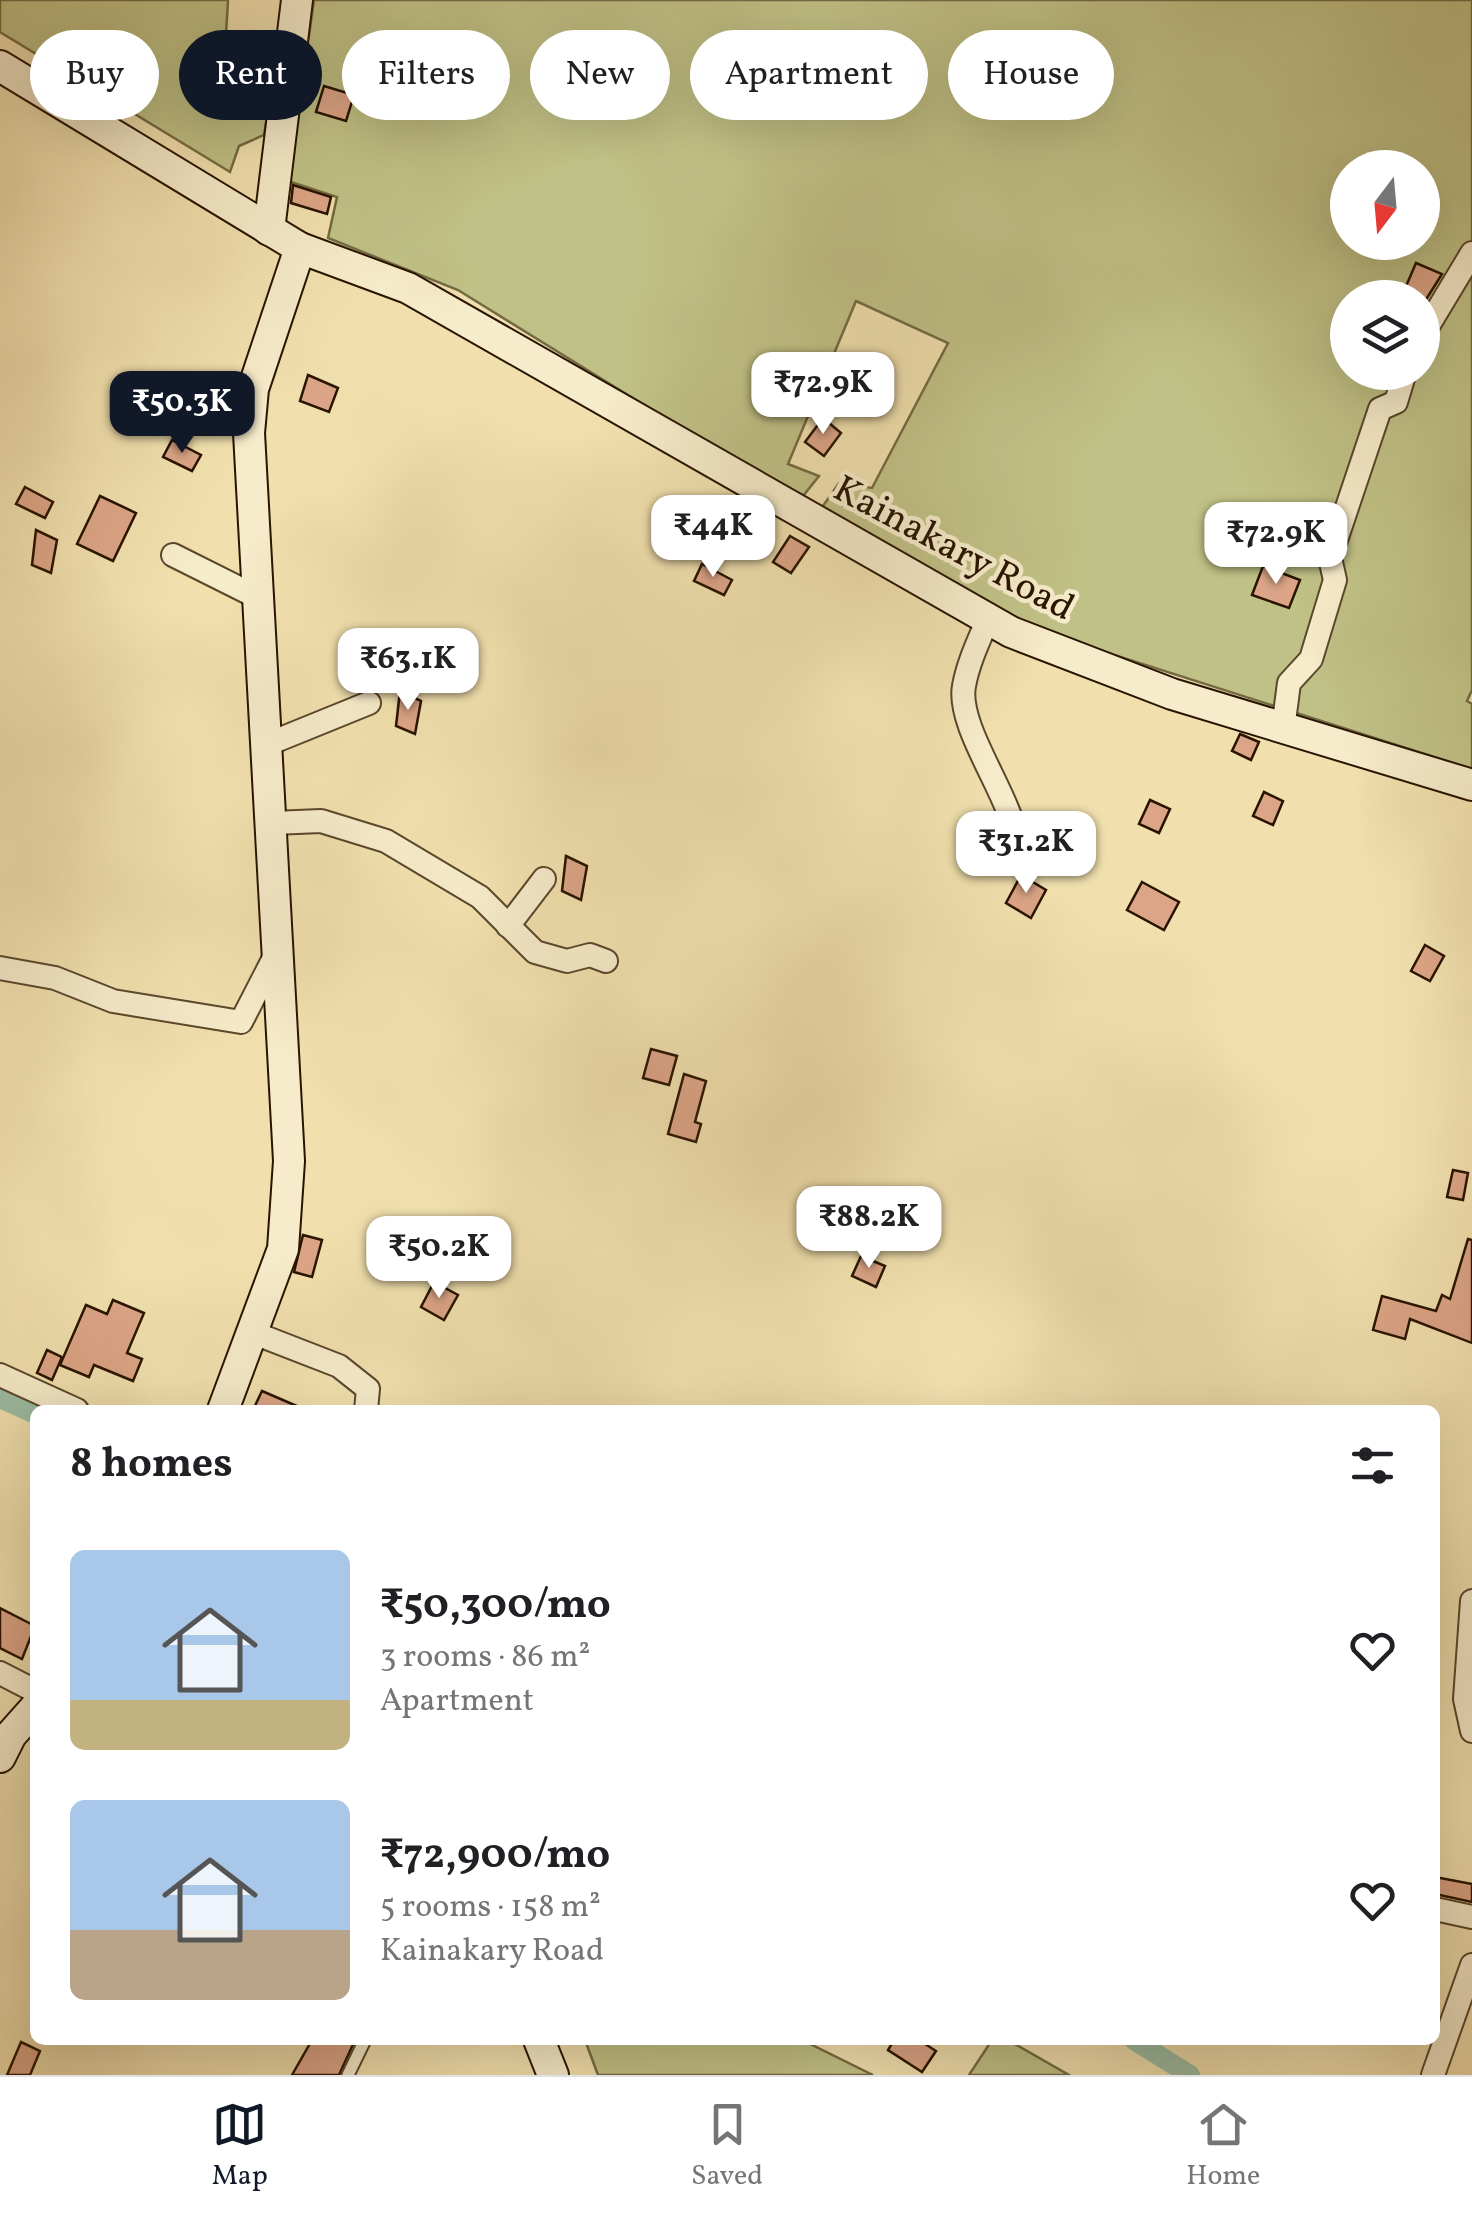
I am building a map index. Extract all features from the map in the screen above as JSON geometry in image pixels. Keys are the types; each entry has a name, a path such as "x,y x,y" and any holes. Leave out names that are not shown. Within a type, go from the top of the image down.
{"main road":[{"path":"268,230 298,0"},
{"name":"Kainakary Road","path":"0,66 300,248 408,288 988,619 1090,665 1283,729 1472,784"},
{"path":"225,1405 283,1249 288,1178 280,947 249,433 253,389 300,248"},
{"path":"0,1757 11,1735 30,1714"}],"street":[{"path":"1440,306 1472,253"},
{"path":"1283,729 1290,684 1311,659 1335,580 1330,558 1352,484 1380,410 1384,404 1394,404 1399,390"},
{"path":"173,555 259,598"},
{"path":"988,619 962,690 970,731 1003,790 1013,825"},
{"path":"268,744 370,704"},
{"path":"273,823 321,821 386,841 480,897 524,944 546,957 567,960 590,955 606,961"},
{"path":"508,926 544,879"},
{"path":"0,968 55,978 113,1001 241,1022 280,947"},
{"path":"254,1333 338,1366 368,1390 366,1405"},
{"path":"0,1375 67,1405"},
{"path":"1472,1600 1466,1699 1472,1731"},
{"path":"0,1672 30,1688"},
{"path":"1440,1910 1472,1917"},
{"path":"1434,2075 1464,2011 1472,1965"}],"lane":[{"path":"348,2075 363,2045"}],"green space":[{"path":"0,0 228,0 226,30 179,30 179,120 266,120 264,135 239,146 230,172 145,120 159,120 159,30 30,30 30,50 0,32"},
{"path":"314,0 1472,0 1472,690 1467,701 1472,704 1472,769 1039,631 818,513 839,483 872,488 948,343 856,301 788,464 819,476 799,501 458,290 328,238 337,197 288,181 297,120 322,120 322,30 310,30"},
{"path":"587,2045 812,2045 873,2075 598,2075"},
{"path":"989,2045 1017,2045 1069,2075 969,2075"}],"building":[{"path":"324,86 342,91 342,120 322,114"},
{"path":"293,185 331,197 327,214 291,203"},
{"path":"1416,263 1442,274 1438,280 1409,280"},
{"path":"308,375 338,388 329,412 300,401"},
{"path":"823,418 841,433 824,456 805,442"},
{"path":"172,440 201,455 192,471 163,457"},
{"path":"25,487 53,502 45,518 16,504"},
{"path":"100,496 136,513 113,561 77,544"},
{"path":"36,530 57,540 51,573 32,565"},
{"path":"790,536 809,547 791,573 773,562"},
{"path":"702,564 732,580 724,595 694,581"},
{"path":"1263,566 1300,580 1289,608 1252,595"},
{"path":"400,691 421,701 415,734 396,726"},
{"path":"1240,734 1259,742 1251,760 1232,751"},
{"path":"1264,792 1283,801 1273,825 1253,816"},
{"path":"1150,800 1170,809 1159,833 1139,824"},
{"path":"566,856 587,866 581,900 562,891"},
{"path":"1021,875 1046,890 1031,918 1006,903"},
{"path":"1142,882 1179,902 1164,930 1127,910"},
{"path":"1425,945 1444,956 1430,981 1411,971"},
{"path":"651,1049 677,1056 669,1085 643,1078"},
{"path":"684,1074 706,1081 695,1122 701,1124 696,1142 668,1134"},
{"path":"1453,1170 1468,1173 1463,1200 1447,1197"},
{"path":"303,1235 322,1240 312,1277 294,1272"},
{"path":"1468,1239 1472,1240 1472,1343 1410,1319 1405,1339 1373,1330 1382,1296 1436,1311 1442,1295 1450,1299"},
{"path":"861,1256 885,1266 876,1287 852,1276"},
{"path":"434,1282 458,1295 444,1320 421,1307"},
{"path":"113,1300 144,1313 127,1353 142,1359 133,1381 94,1365 89,1377 60,1365 86,1305 107,1314"},
{"path":"47,1350 62,1357 52,1380 37,1373"},
{"path":"262,1391 294,1405 255,1405"},
{"path":"0,1608 30,1623 30,1639 22,1659 0,1648"},
{"path":"1440,1878 1472,1884 1472,1902 1440,1895"},
{"path":"21,2042 40,2051 30,2075 7,2075"},
{"path":"309,2045 353,2045 339,2075 292,2075"},
{"path":"891,2045 927,2045 936,2051 922,2072 888,2050"}],"waterway":[{"path":"0,1398 30,1412"},
{"path":"1142,2045 1190,2075"}]}
